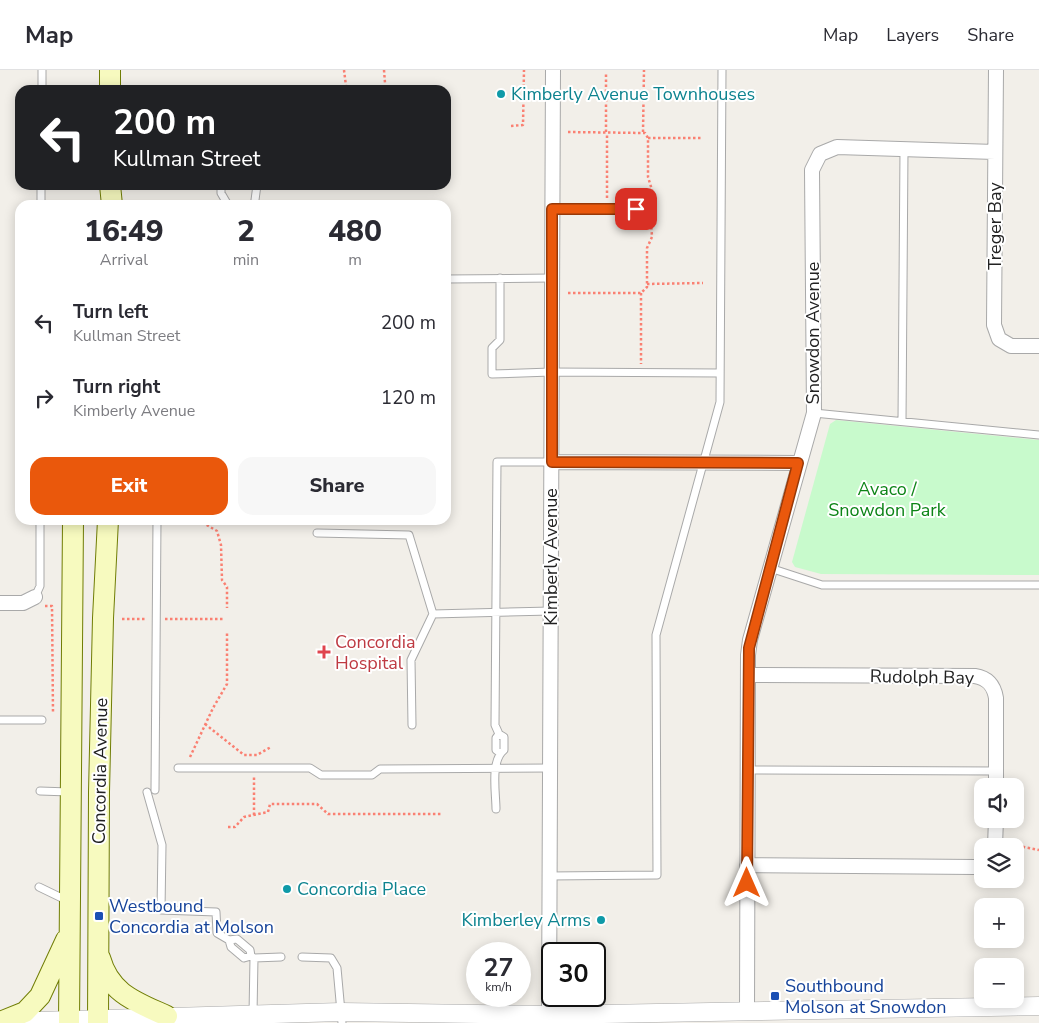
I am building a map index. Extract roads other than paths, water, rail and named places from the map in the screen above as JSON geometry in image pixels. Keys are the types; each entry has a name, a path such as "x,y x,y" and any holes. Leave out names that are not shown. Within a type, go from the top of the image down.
{"main road":[{"path":"110,70 110,85"},
{"name":"Concordia Avenue","path":"69,1021 70,792 76,525"},
{"name":"Concordia Avenue","path":"98,1021 103,618 108,525"},
{"path":"0,1022 25,1012 40,996 70,931"},
{"path":"98,948 105,974 116,988 135,1001 167,1016"}],"street":[{"name":"Kimberly Avenue","path":"549,1019 553,70"},
{"name":"Treger Bay","path":"996,70 994,324 999,339 1010,346 1039,346"},
{"name":"Snowdon Avenue","path":"747,1012 749,648 798,463 814,413 812,170 820,154 837,147 995,152"},
{"path":"552,462 798,463"},
{"path":"0,603 24,603 34,597"},
{"name":"Rudolph Bay","path":"748,675 980,677 990,683 996,698 996,778"},
{"path":"747,865 974,867"},
{"path":"0,1022 98,1021 167,1016 252,1015 342,1018 549,1019 747,1012 1039,1006"},
{"path":"504,1023 549,1019"}],"lane":[{"path":"42,70 42,85"},
{"path":"549,876 656,875 656,635 720,402 722,70"},
{"path":"902,422 904,150"},
{"path":"255,200 256,190"},
{"path":"552,209 650,209"},
{"path":"500,278 500,340 492,348 492,374 551,372 720,373"},
{"path":"451,279 552,278"},
{"path":"814,413 1039,435"},
{"path":"496,809 496,769 500,753 504,750 504,737 499,734 495,725 494,612 497,462 552,462"},
{"path":"34,597 40,586 40,525"},
{"path":"155,790 157,525"},
{"path":"316,533 409,535 433,614 411,660 412,725"},
{"path":"770,568 822,585 1039,585"},
{"path":"433,614 551,611"},
{"path":"0,720 42,720"},
{"path":"182,768 310,768 322,775 372,775 380,769 550,768"},
{"path":"747,770 996,771"},
{"path":"40,791 70,792"},
{"path":"147,792 162,845 161,910 216,912 217,933 229,940 237,939 250,950 252,957 252,1015"},
{"path":"39,886 70,903"},
{"path":"252,957 281,956"},
{"path":"302,957 331,958 337,968 342,1018"}],"place":[{"name":"Kimberly Avenue Townhouses","path":"501,94"},
{"name":"Concordia Hospital","path":"324,652"},
{"name":"Concordia Place","path":"287,889"},
{"name":"Westbound Concordia at Molson","path":"99,916"},
{"name":"Kimberley Arms","path":"601,920"},
{"name":"Southbound Molson at Snowdon","path":"775,996"}],"park label":[{"name":"Avaco / Snowdon Park","path":"887,499"}]}
